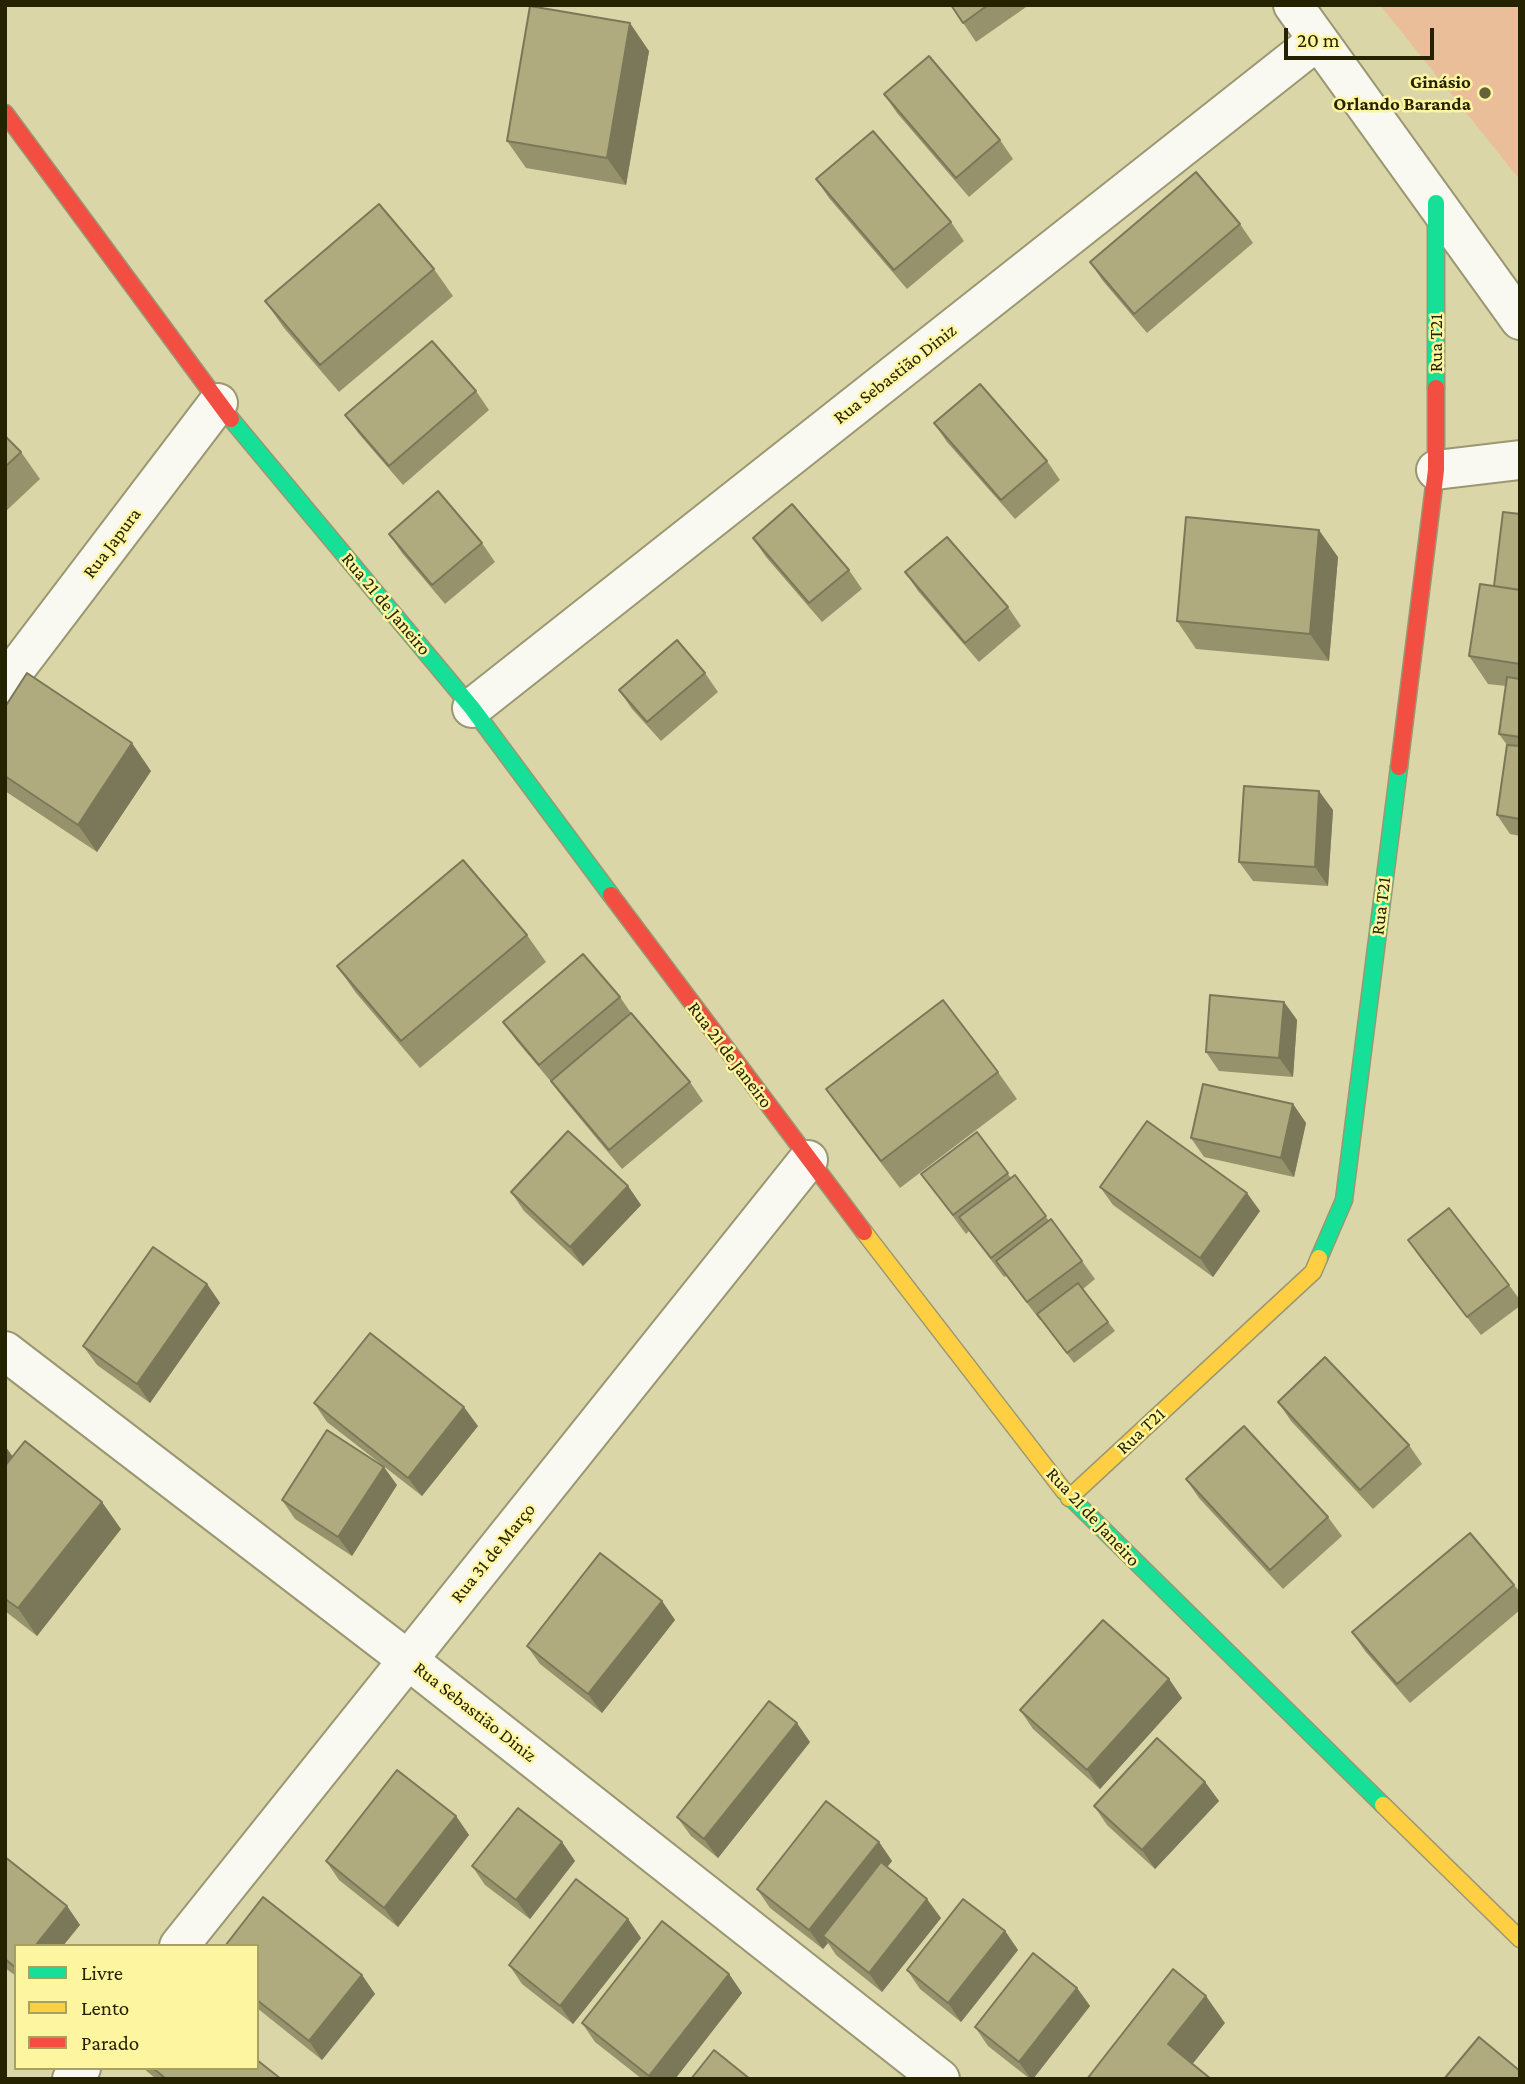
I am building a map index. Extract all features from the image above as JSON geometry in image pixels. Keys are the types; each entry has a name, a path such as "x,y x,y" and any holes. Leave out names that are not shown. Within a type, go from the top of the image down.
{"street":[{"path":"1293,5 1520,320"},
{"name":"Rua Sebastião Diniz","path":"472,708 1318,40"},
{"name":"Rua 21 de Janeiro","path":"5,113 218,403 472,708 808,1160 1069,1498 1520,1939"},
{"name":"Rua T21","path":"1069,1498 1313,1272 1344,1200 1436,470 1436,203"},
{"name":"Rua Japura","path":"5,683 218,403"},
{"path":"1436,470 1520,460"},
{"name":"Rua 31 de Março","path":"181,1944 808,1160"},
{"name":"Rua Sebastião Diniz","path":"5,1351 408,1660 940,2079"}],"shaded area":[{"name":"Ginásio Orlando Baranda","path":"1380,5 1520,5 1520,180"}],"building":[{"path":"951,5 988,5 963,23"},
{"path":"530,6 630,23 607,158 507,141"},
{"path":"929,56 1000,140 956,178 884,94"},
{"path":"873,131 951,222 894,270 816,179"},
{"path":"1196,172 1240,224 1134,314 1090,262"},
{"path":"379,204 434,269 320,365 265,301"},
{"path":"432,341 476,391 389,466 345,415"},
{"path":"980,384 1047,461 1001,500 934,423"},
{"path":"5,436 21,452 5,467"},
{"path":"438,491 482,543 432,585 389,534"},
{"path":"792,504 849,570 809,603 753,538"},
{"path":"1503,512 1520,514 1520,590 1494,586"},
{"path":"1186,517 1319,530 1310,634 1177,621"},
{"path":"947,537 1008,607 965,643 905,572"},
{"path":"1480,584 1520,590 1520,664 1469,656"},
{"path":"677,640 705,673 647,722 619,690"},
{"path":"27,673 132,743 78,825 5,776 5,707"},
{"path":"1507,677 1520,679 1520,737 1499,734"},
{"path":"1507,745 1520,746 1520,819 1497,815"},
{"path":"1244,786 1319,791 1315,867 1239,862"},
{"path":"463,860 527,935 401,1041 337,966"},
{"path":"583,954 620,997 539,1065 503,1022"},
{"path":"1210,995 1284,1002 1279,1058 1206,1052"},
{"path":"943,1000 998,1072 881,1161 826,1089"},
{"path":"631,1013 690,1082 609,1150 551,1081"},
{"path":"1203,1084 1293,1104 1281,1158 1191,1138"},
{"path":"1147,1121 1247,1193 1200,1258 1100,1187"},
{"path":"568,1131 628,1186 570,1247 511,1192"},
{"path":"977,1132 1008,1173 953,1215 921,1174"},
{"path":"1015,1175 1046,1216 991,1258 959,1217"},
{"path":"1449,1208 1509,1285 1467,1317 1408,1240"},
{"path":"1051,1219 1082,1261 1027,1302 996,1261"},
{"path":"153,1247 207,1284 137,1384 83,1346"},
{"path":"1078,1283 1108,1322 1067,1353 1037,1314"},
{"path":"370,1333 464,1407 408,1478 314,1403"},
{"path":"1325,1357 1409,1445 1360,1490 1278,1402"},
{"path":"1244,1426 1328,1517 1270,1570 1186,1479"},
{"path":"327,1430 384,1467 338,1537 282,1500"},
{"path":"25,1441 102,1502 18,1608 5,1599 5,1466"},
{"path":"1470,1533 1514,1585 1397,1684 1352,1632"},
{"path":"600,1553 662,1601 588,1694 527,1646"},
{"path":"1103,1620 1169,1679 1087,1770 1020,1710"},
{"path":"769,1701 797,1723 704,1839 677,1817"},
{"path":"1157,1738 1205,1782 1142,1850 1094,1806"},
{"path":"397,1770 456,1816 384,1908 326,1861"},
{"path":"826,1801 879,1842 809,1930 757,1889"},
{"path":"518,1808 562,1842 516,1900 472,1866"},
{"path":"5,1857 67,1906 37,1944 14,1944 14,1966 5,1959"},
{"path":"881,1862 927,1899 869,1973 823,1936"},
{"path":"576,1879 628,1919 560,2006 509,1965"},
{"path":"263,1897 362,1975 309,2041 259,2002 259,1944 227,1944"},
{"path":"963,1899 1005,1931 948,2003 907,1970"},
{"path":"662,1921 729,1974 649,2076 582,2023"},
{"path":"1033,1953 1077,1988 1019,2062 975,2027"},
{"path":"1173,1969 1206,1996 1168,2044 1211,2079 1087,2079"},
{"path":"1479,2037 1520,2071 1519,2079 1444,2079"},
{"path":"714,2050 750,2079 691,2079"},
{"path":"259,2062 281,2079 166,2079 155,2070 259,2070"}],"traffic: fast":[{"path":"1436,203 1436,388"},
{"path":"231,419 472,708 611,895"},
{"path":"1319,1258 1344,1200 1399,767"},
{"path":"1064,1491 1383,1805"}],"traffic: slow":[{"path":"864,1232 1064,1491"},
{"path":"1069,1498 1313,1272 1319,1258"},
{"path":"1383,1805 1520,1939"}],"traffic: jam":[{"path":"5,113 231,419"},
{"path":"1399,767 1436,470 1436,388"},
{"path":"611,895 864,1232"}],"place":[{"name":"Ginásio Orlando Baranda","path":"1485,93"}]}
